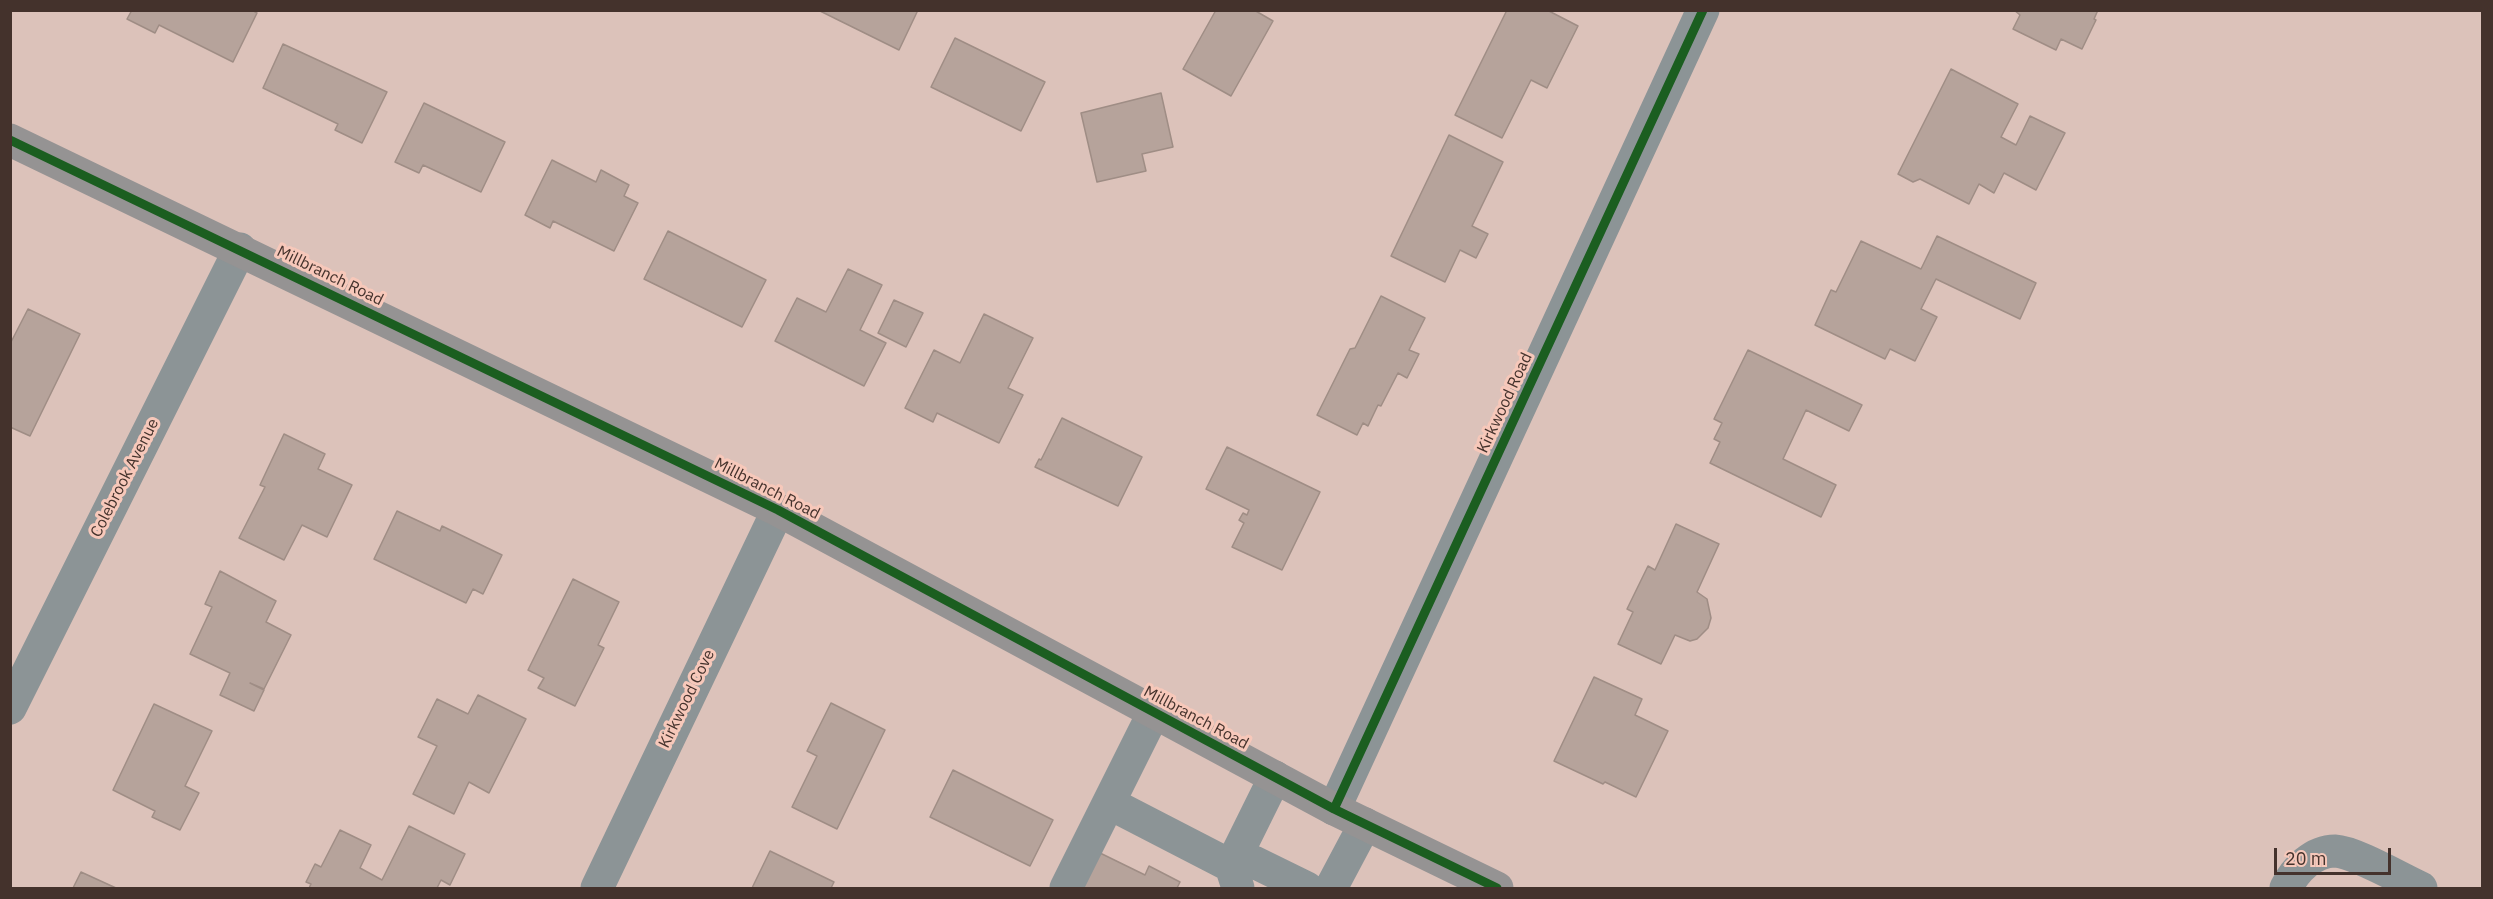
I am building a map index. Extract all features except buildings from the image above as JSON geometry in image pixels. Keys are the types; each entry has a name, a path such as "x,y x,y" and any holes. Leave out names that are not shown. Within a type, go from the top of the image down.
{"main road":[{"name":"Millbranch Road","path":"10,140 778,510 1334,809 1497,888"}],"street":[{"name":"Kirkwood Road","path":"1334,809 1703,10"},
{"name":"Colebrook Avenue","path":"10,708 240,249"},
{"name":"Kirkwood Cove","path":"597,888 778,510"},
{"path":"1066,888 1154,712"},
{"path":"1234,877 1275,777"},
{"path":"1109,803 1234,877"},
{"path":"1331,888 1365,824"},
{"path":"2286,888 2294,872 2315,856 2334,851 2349,854 2421,888"},
{"path":"1234,877 1254,862 1307,888"}],"cycle path":[{"path":"1334,809 1703,10"},
{"path":"10,140 778,510 1334,809 1497,888"}]}
